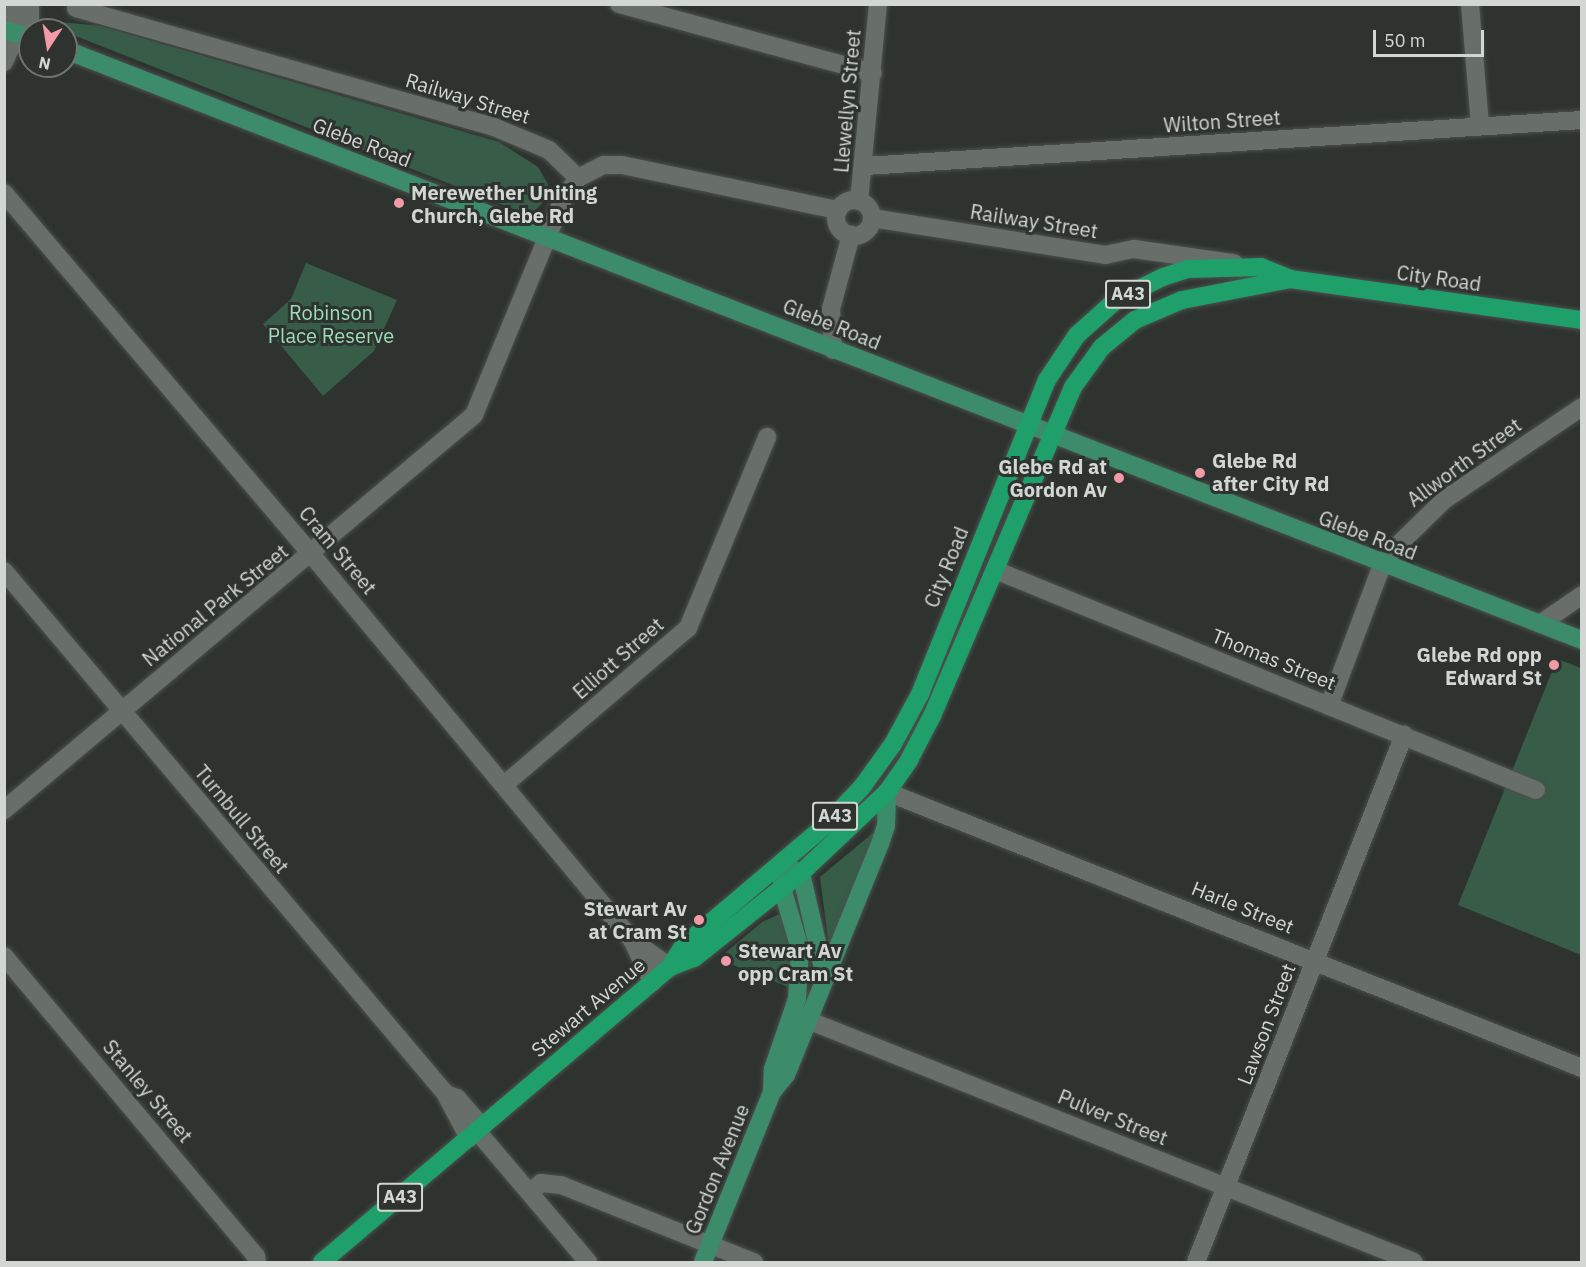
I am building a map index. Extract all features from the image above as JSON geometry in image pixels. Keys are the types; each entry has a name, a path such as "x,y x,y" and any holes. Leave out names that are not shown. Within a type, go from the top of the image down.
{"highway":[{"name":"City Road","path":"670,967 684,945 782,866 862,787 908,720 1027,426 1061,356 1095,316 1115,301 1162,277 1188,269 1261,267 1290,279 1581,320"},
{"name":"City Road","path":"1053,436 1082,371 1102,347 1135,320 1209,292 1290,279"},
{"name":"A43","path":"887,792 909,760 932,716 1053,436"},
{"name":"Stewart Avenue","path":"322,1263 670,967 694,958 801,873 887,792"}],"main road":[{"name":"Glebe Road","path":"78,55 1382,565 1581,640"},
{"name":"Gordon Avenue","path":"703,1263 772,1092 773,1069 825,977 880,844 886,826 887,792"},
{"path":"782,866 801,873 825,977"},
{"name":"Gordon Avenue","path":"782,866 782,888 800,950 801,1018"}],"street":[{"path":"13,4 17,33"},
{"path":"4,62 17,33 30,16 30,4"},
{"path":"619,4 873,73"},
{"name":"Llewellyn Street","path":"859,201 865,166 878,4"},
{"path":"1470,4 1480,126"},
{"name":"Railway Street","path":"76,8 494,127 549,150 578,178"},
{"name":"Wilton Street","path":"865,166 1581,120"},
{"path":"578,178 604,165 622,165 838,210"},
{"name":"National Park Street","path":"4,810 312,555 474,415 563,199 578,178"},
{"name":"Cram Street","path":"4,193 312,555 632,940 652,982"},
{"path":"847,201 859,201 869,208 872,218 864,232 851,235 839,227 838,210 847,201"},
{"name":"Railway Street","path":"872,218 1105,255 1134,249 1261,267"},
{"path":"833,350 831,309 851,235"},
{"name":"Allworth Street","path":"1329,706 1382,565 1413,528 1444,500 1581,407"},
{"name":"Elliott Street","path":"504,785 687,628 767,437"},
{"name":"Thomas Street","path":"995,570 1536,790"},
{"name":"Turnbull Street","path":"4,572 446,1094 456,1098 476,1132 530,1192 588,1263"},
{"path":"1540,624 1581,595"},
{"name":"Lawson Street","path":"1196,1263 1404,735"},
{"name":"Harle Street","path":"887,792 1315,960 1581,1068"},
{"name":"Cram Street","path":"632,940 670,967"},
{"name":"Stanley Street","path":"4,956 261,1260"},
{"name":"Pulver Street","path":"801,1018 1414,1263"},
{"path":"530,1192 541,1183 561,1185 754,1263"}],"green space":[{"path":"78,24 101,26 499,142 538,167 548,184 547,199 533,212 521,212 78,37"},
{"name":"Robinson Place Reserve","path":"306,263 397,300 374,351 323,396 263,324 291,299"},
{"path":"1557,659 1581,668 1581,955 1458,905"},
{"path":"879,828 829,947 820,877"},
{"path":"780,914 788,918 791,927 791,988 718,959 762,922"}],"place":[{"name":"Merewether Uniting Church, Glebe Rd","path":"399,203"},
{"name":"Glebe Rd after City Rd","path":"1200,473"},
{"name":"Glebe Rd at Gordon Av","path":"1119,478"},
{"name":"Glebe Rd opp Edward St","path":"1554,665"},
{"name":"Stewart Av at Cram St","path":"699,920"},
{"name":"Stewart Av opp Cram St","path":"726,961"}]}
